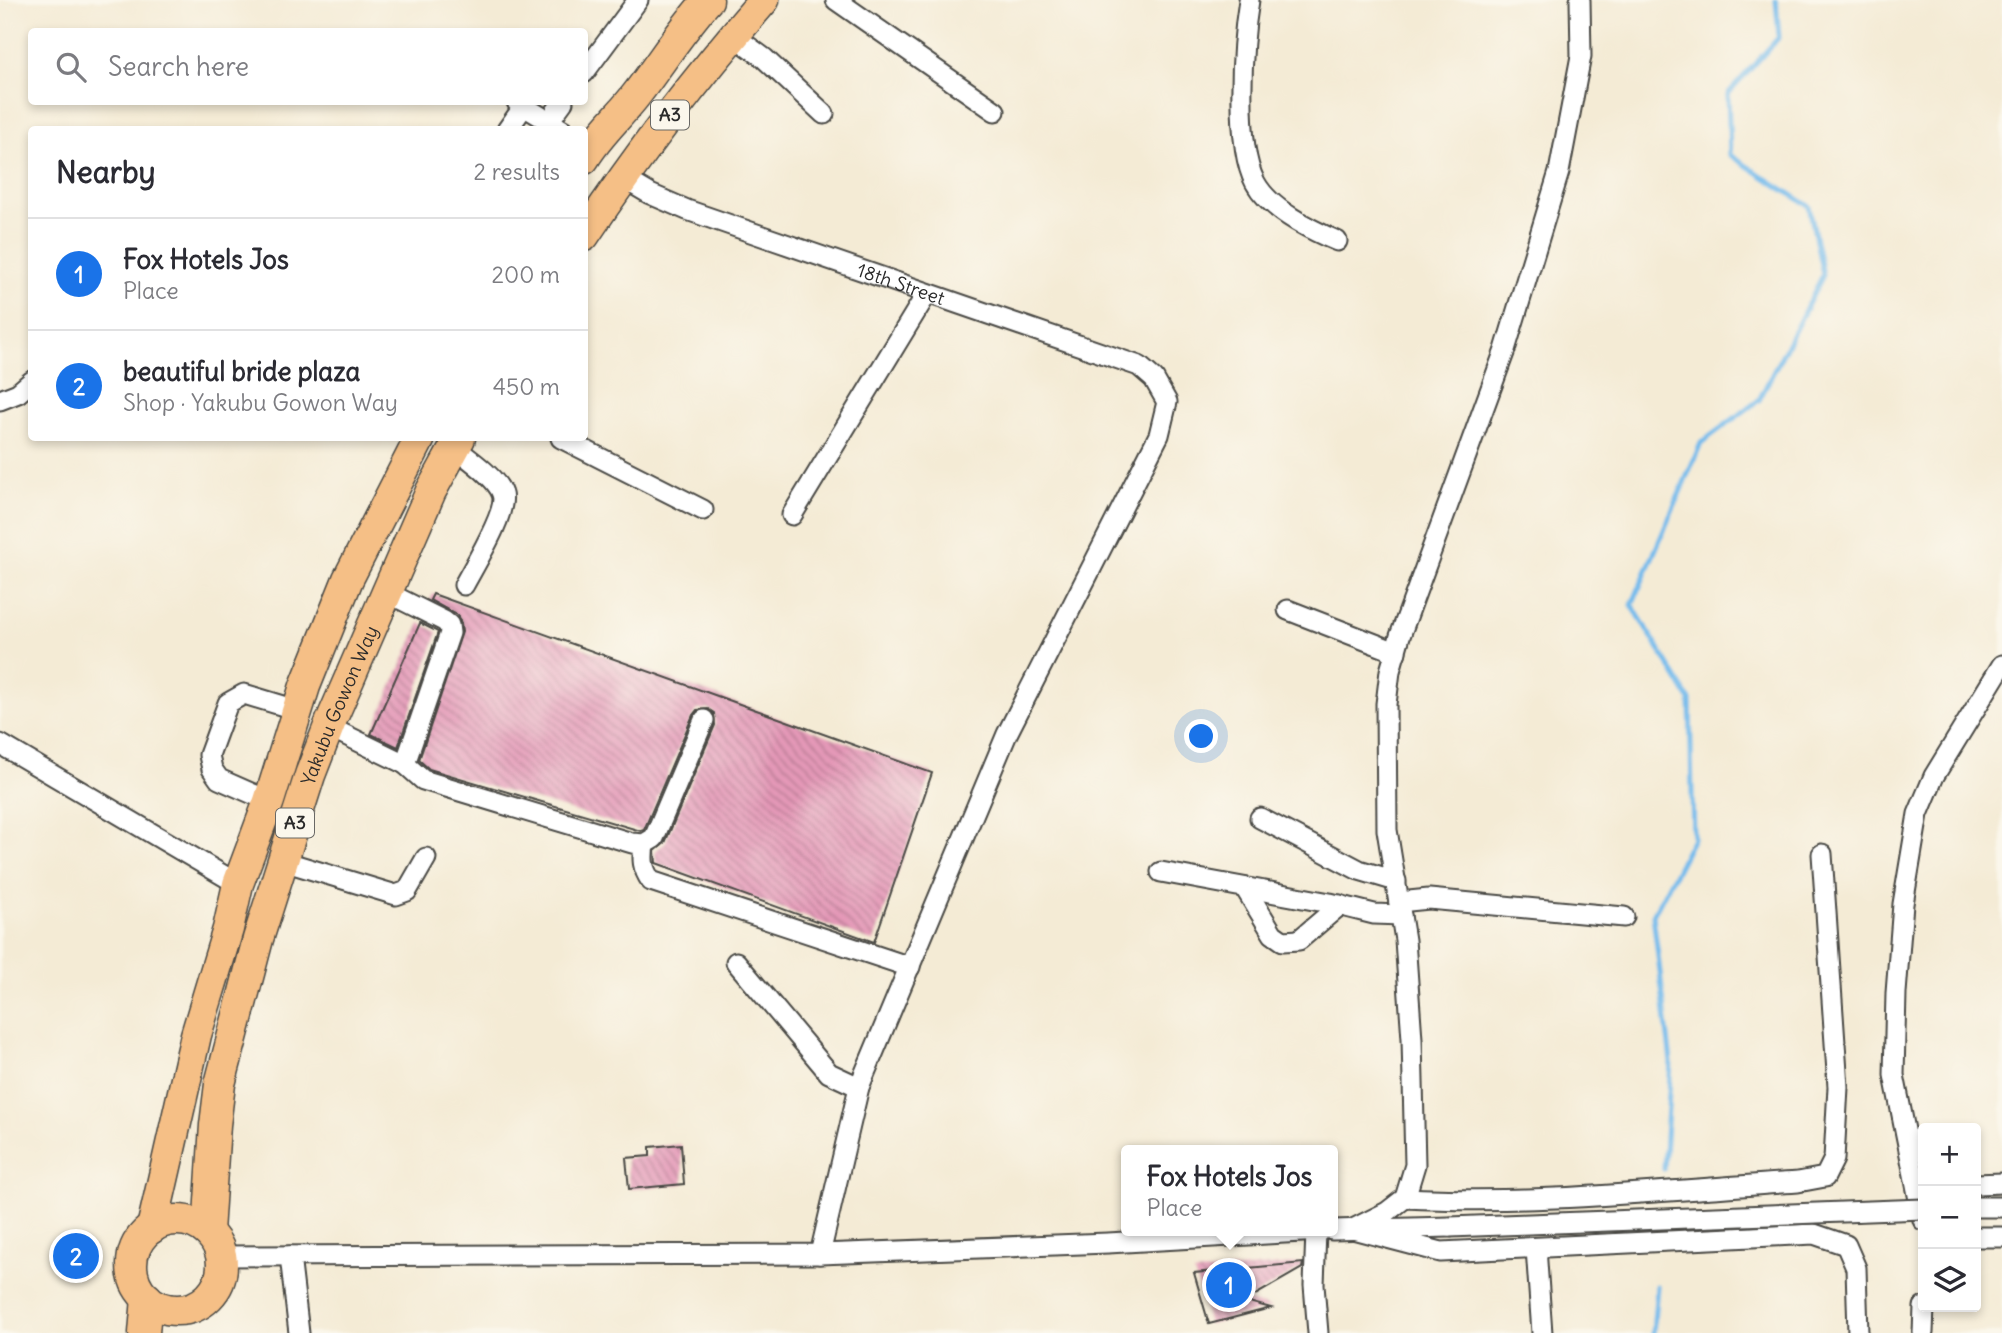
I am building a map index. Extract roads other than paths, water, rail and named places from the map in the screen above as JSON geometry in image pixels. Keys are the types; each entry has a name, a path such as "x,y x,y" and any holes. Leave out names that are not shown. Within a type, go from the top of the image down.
{"highway":[{"name":"A3","path":"588,148 634,98 708,0"},
{"name":"A3","path":"588,230 679,103 764,0"},
{"name":"Yakubu Gowon Way","path":"152,1228 196,1035 228,929 238,884 269,801 297,710 348,579 418,441"},
{"name":"Yakubu Gowon Way","path":"215,1244 215,1125 220,1083 258,939 310,775 329,727 431,491 458,442"},
{"path":"187,1221 215,1244 222,1270 218,1283 211,1295 186,1321 147,1298 140,1289 132,1267 137,1245 152,1228 163,1222 187,1221"},
{"path":"144,1333 147,1298"}],"street":[{"path":"588,68 638,0"},
{"path":"836,0 995,111"},
{"path":"1249,0 1242,118 1246,161 1256,185 1273,204 1311,230 1337,240"},
{"path":"1353,1229 1387,1212 1405,1198 1415,1165 1411,1014 1400,908 1387,830 1386,704 1390,671 1505,350 1559,172 1581,56 1580,0"},
{"path":"734,36 764,58 824,114"},
{"path":"509,126 520,105"},
{"path":"522,105 556,125 562,105"},
{"name":"18th Street","path":"623,178 650,194 687,210 926,295 1139,366 1154,379 1167,402 1159,435 1007,734 910,967"},
{"path":"792,515 926,295"},
{"path":"0,400 18,393 28,384"},
{"path":"567,441 703,510"},
{"path":"458,442 494,481 502,493 504,508 464,585"},
{"path":"388,593 444,621 449,625 450,633 405,764"},
{"path":"1288,610 1396,652"},
{"path":"1918,1177 1894,1075 1896,993 1903,904 1918,814 1934,776 2002,665"},
{"path":"269,801 219,779 212,769 209,755 228,703 244,694 297,710"},
{"path":"329,727 405,764 423,780 632,843 644,844 654,838 704,720"},
{"path":"0,744 238,884"},
{"path":"1260,818 1359,870 1396,881"},
{"path":"644,844 644,872 651,881 910,967 859,1087 820,1254"},
{"path":"1405,1198 1467,1201 1546,1198 1798,1182 1825,1177 1834,1159 1838,1087 1822,854"},
{"path":"283,861 396,895 407,891 426,858"},
{"path":"1161,872 1340,905 1374,914 1429,899 1624,917"},
{"path":"1245,888 1273,934 1283,941 1299,940 1340,905"},
{"path":"736,962 830,1073 859,1087"},
{"path":"1981,1184 2002,1183"},
{"path":"1981,1208 2002,1206"},
{"path":"1338,1230 1918,1209"},
{"path":"1353,1229 1441,1252 1814,1234 1846,1245 1856,1268 1858,1333"},
{"path":"215,1244 290,1256 820,1254 1230,1236"},
{"path":"1318,1236 1314,1285 1318,1333"},
{"path":"1981,1237 2002,1237"},
{"path":"1536,1248 1542,1333"},
{"path":"290,1256 299,1333"},
{"path":"1923,1333 1924,1312"}],"waterway":[{"path":"1664,1169 1671,1062 1653,915 1693,838 1690,700 1632,605 1701,443 1759,400 1823,275 1809,206 1730,155 1728,94 1779,37 1776,0"},
{"path":"1653,1333 1657,1286"}],"place":[{"name":"beautiful bride plaza","path":"76,1256"},
{"name":"Fox Hotels Jos","path":"1229,1285"}]}
